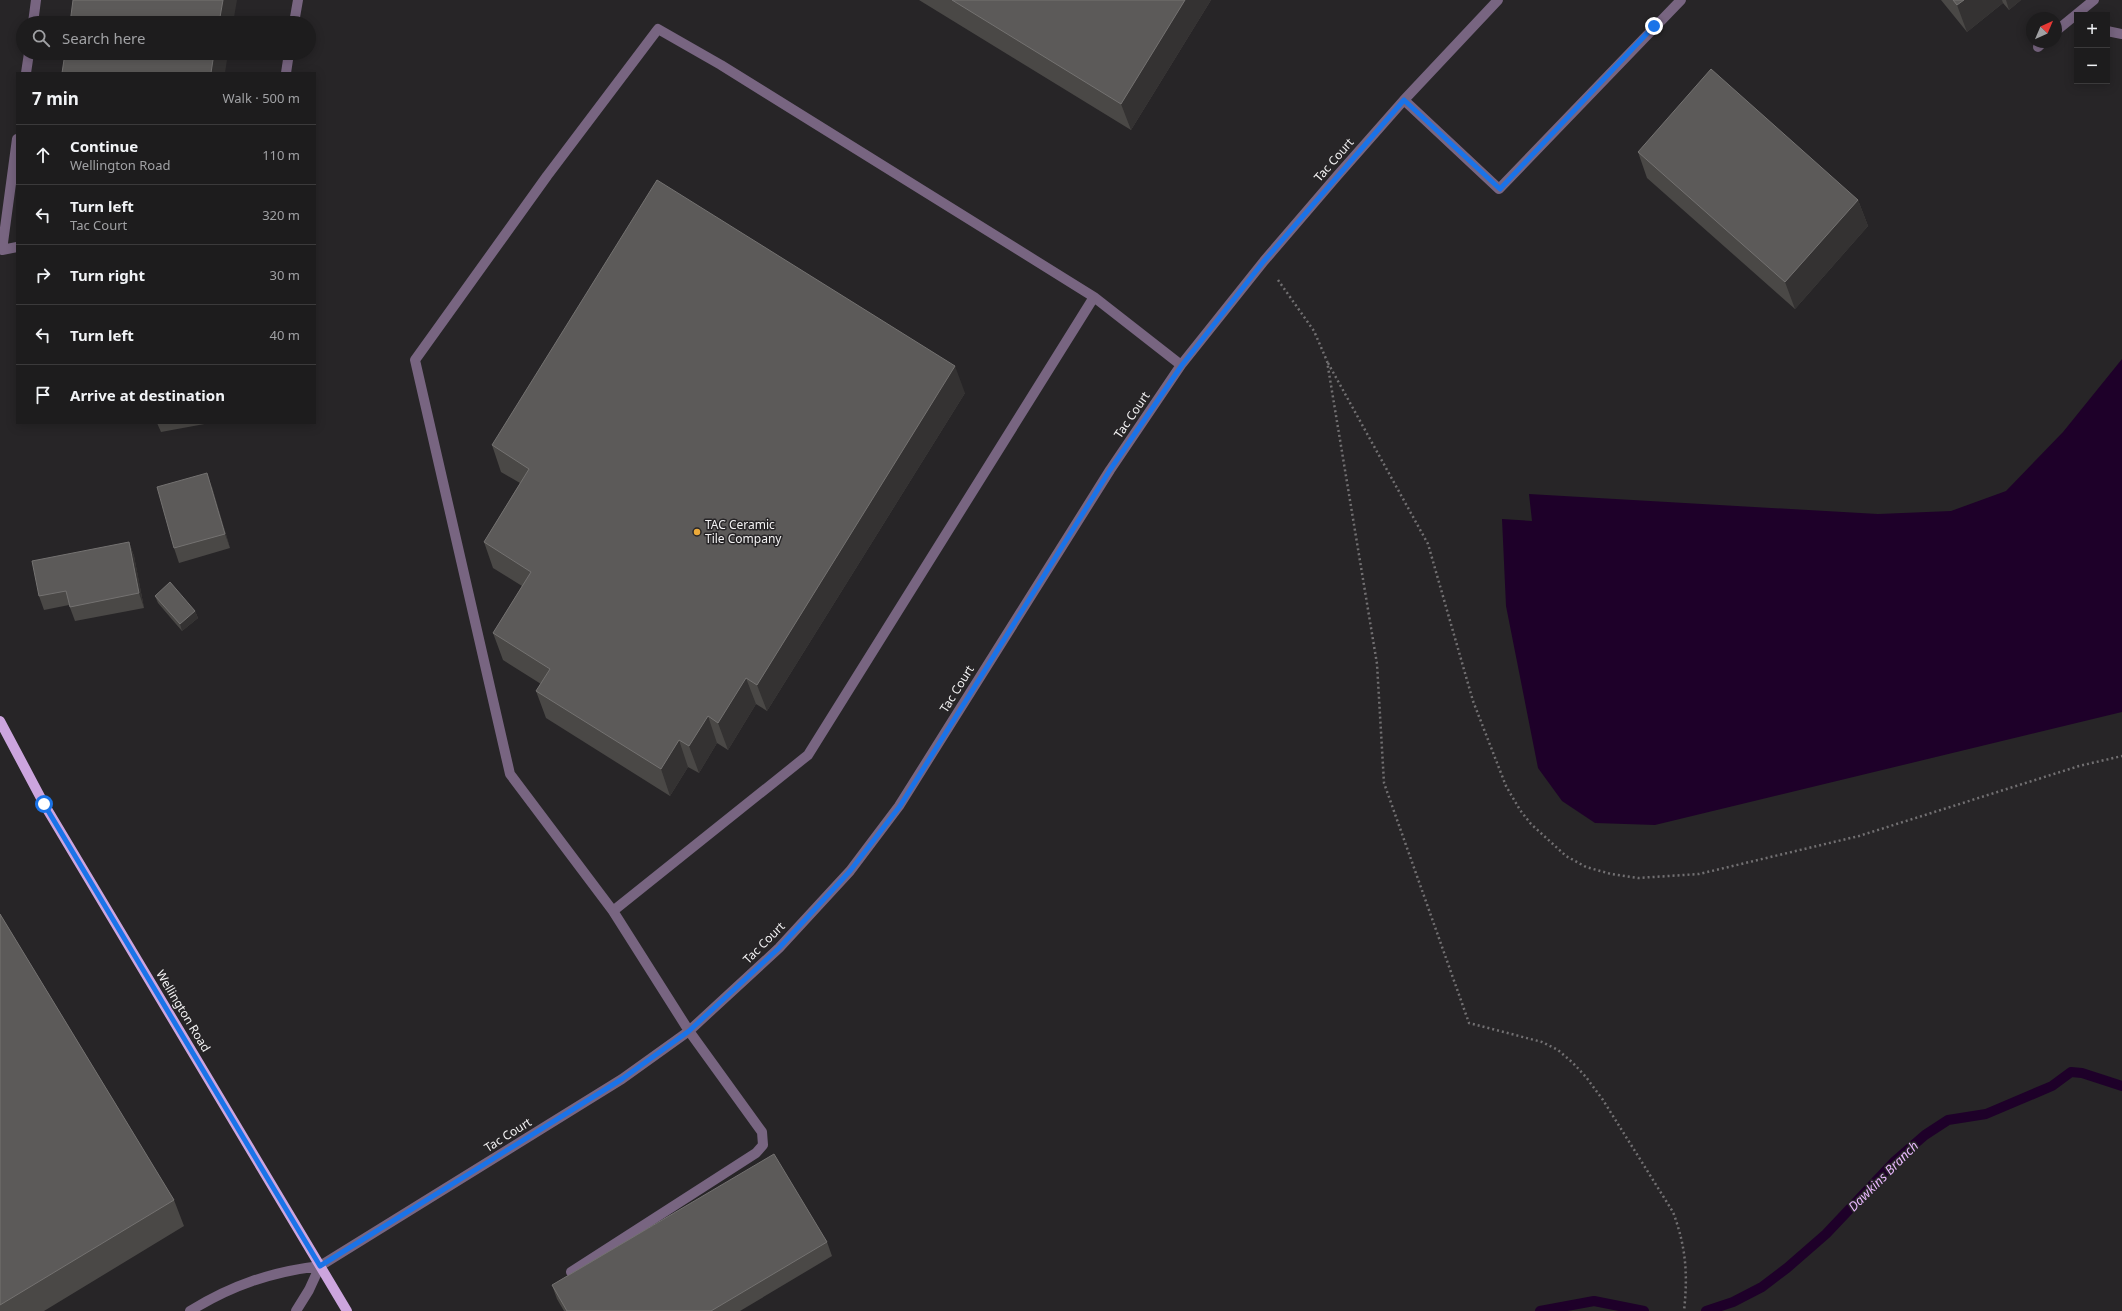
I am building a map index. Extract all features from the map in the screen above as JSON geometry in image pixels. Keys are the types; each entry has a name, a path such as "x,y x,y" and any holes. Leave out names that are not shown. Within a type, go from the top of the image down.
{"main road":[{"name":"Wellington Road","path":"0,721 44,804 347,1311"}],"street":[{"path":"34,16 36,0"},
{"path":"295,16 298,0"},
{"name":"Tac Court","path":"320,1266 622,1079 689,1031 779,948 850,871 900,806 1110,470 1182,365 1264,261 1404,100 1498,0"},
{"path":"1404,100 1500,189 1681,0"},
{"path":"2062,28 2073,22 2094,0"},
{"path":"571,1272 756,1153 763,1145 762,1132 689,1031 613,911 510,774 415,360 547,176 658,29 721,65 1094,297 1182,365"},
{"path":"2110,32 2122,34"},
{"path":"26,72 28,60"},
{"path":"286,72 288,60"},
{"path":"16,146 2,250 16,247"},
{"path":"613,911 808,756 1094,297"},
{"path":"190,1311 244,1283 286,1270 320,1266"},
{"path":"296,1311 309,1290 320,1266"}],"path":[{"path":"1264,261 1314,331 1327,361 1428,544 1473,701 1506,786 1520,810 1536,829 1566,856 1586,867 1611,874 1638,878 1699,874 1859,836 2079,766 2122,756"},
{"path":"1327,361 1376,664 1384,783 1469,1023 1542,1042 1558,1050 1586,1077 1673,1212 1682,1236 1686,1257 1684,1311"}],"shaded area":[{"path":"2122,359 2122,712 1655,825 1595,823 1562,801 1538,768 1506,606 1502,519 1532,521 1529,494 1878,514 1951,511 2006,491 2063,432"}],"building":[{"path":"73,0 223,0 220,16 71,16"},
{"path":"952,0 1185,0 1121,104"},
{"path":"1953,0 1964,0 1957,5"},
{"path":"64,60 213,60 211,72 62,72"},
{"path":"1711,69 1858,200 1785,282 1638,152"},
{"name":"TAC Ceramic Tile Company","path":"657,180 955,366 757,685 746,678 718,723 708,716 689,746 679,740 661,769 536,691 550,669 493,633 531,572 484,542 529,469 492,445"},
{"path":"207,473 225,534 174,548 157,487"},
{"path":"129,542 139,593 70,607 66,591 39,596 32,561"},
{"path":"170,582 195,611 180,624 155,596"},
{"path":"0,914 174,1200 0,1305"},
{"path":"774,1154 827,1242 711,1311 567,1311 552,1285"}],"waterway":[{"name":"Dawkins Branch","path":"1706,1311 1733,1302 1762,1287 1787,1268 1826,1234 1895,1161 1925,1135 1948,1120 1986,1114 2052,1086 2071,1072 2082,1073 2122,1086"},
{"name":"Dawkins Branch","path":"1540,1311 1594,1301 1644,1311"}],"place":[{"name":"TAC Ceramic Tile Company","path":"697,532"}],"route":[{"path":"44,804 320,1266 622,1079 689,1031 779,948 850,871 900,806 1110,470 1182,365 1264,261 1404,100 1500,189 1654,26"}]}
